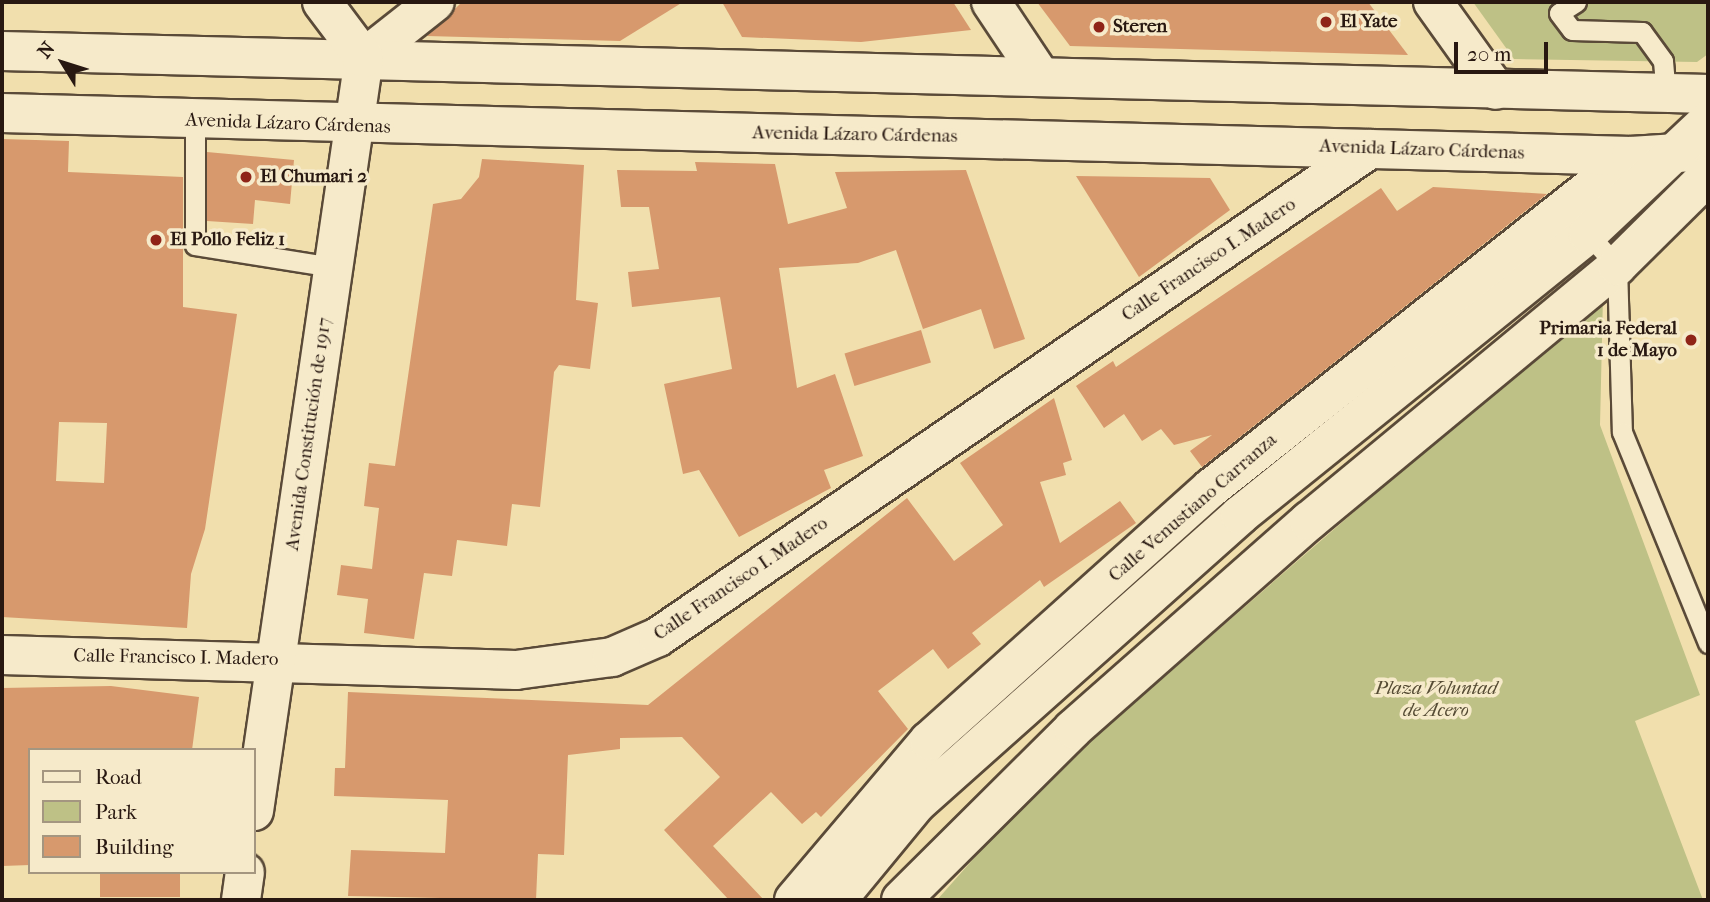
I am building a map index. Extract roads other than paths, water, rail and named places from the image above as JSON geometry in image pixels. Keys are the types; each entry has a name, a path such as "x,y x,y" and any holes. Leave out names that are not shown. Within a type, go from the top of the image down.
{"main road":[{"path":"322,2 363,58"},
{"path":"363,58 435,2"},
{"path":"991,2 1039,74"},
{"path":"1433,2 1496,90"},
{"path":"2,51 1039,74 1496,90 1708,94"},
{"name":"Avenida Constitución de 1917","path":"256,797 363,58"},
{"path":"1096,138 1097,78"},
{"name":"Avenida Lázaro Cárdenas","path":"2,113 353,127 1096,138 1631,156 1692,152"},
{"path":"837,900 917,803 1240,515 1692,152 1708,121"},
{"name":"Calle Francisco I. Madero","path":"2,655 276,659 516,670 612,657 659,637 1370,149"},
{"name":"Calle Venustiano Carranza","path":"794,900 929,741 1211,488 1631,156"},
{"path":"901,900 1093,711 1309,521 1617,266 1708,176"},
{"path":"241,900 245,874"}],"lane":[{"path":"1576,2 1559,13 1572,30 1642,32 1662,61 1666,95"},
{"path":"195,122 195,245 333,267"},
{"path":"1588,234 1617,266 1622,432 1708,643"}],"place":[{"name":"El Yate","path":"1326,22"},
{"name":"Steren","path":"1099,27"},
{"name":"El Chumari 2","path":"246,177"},
{"name":"El Pollo Feliz 1","path":"156,240"},
{"name":"Primaria Federal 1 de Mayo","path":"1691,340"}],"park label":[{"name":"Plaza Voluntad de Acero","path":"1436,700"}]}
